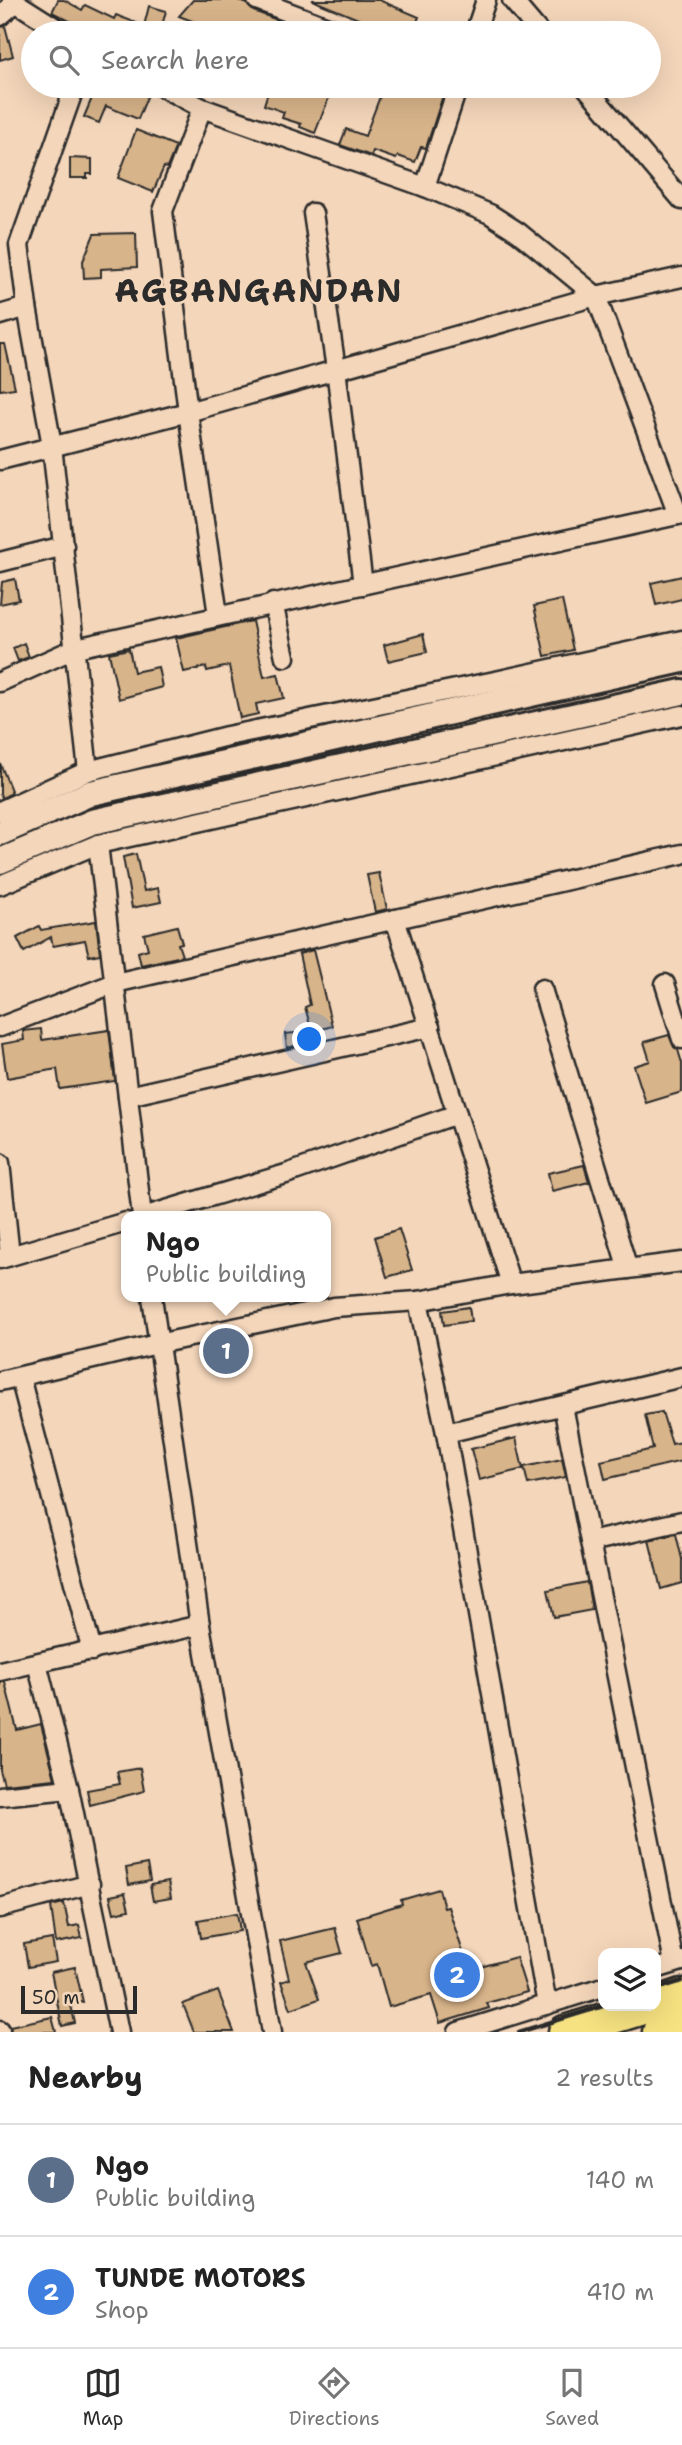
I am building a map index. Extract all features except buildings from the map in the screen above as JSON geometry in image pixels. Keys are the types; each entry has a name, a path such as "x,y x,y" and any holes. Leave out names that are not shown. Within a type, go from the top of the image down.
{"highway":[{"path":"661,2002 682,1996"},
{"path":"565,2032 633,2011"},
{"path":"659,2032 682,2025"}],"street":[{"path":"257,0 312,21"},
{"path":"479,21 486,0"},
{"path":"512,0 530,21"},
{"path":"0,16 13,1 45,21"},
{"path":"71,98 19,245 27,307 52,446 88,771"},
{"path":"0,682 76,648 680,515 596,296 518,232 490,214 425,187 202,108 183,98"},
{"path":"425,187 454,98"},
{"path":"595,98 682,200"},
{"path":"202,108 163,211 188,412 218,615"},
{"path":"313,214 363,584"},
{"path":"0,460 188,412 596,296 682,277"},
{"path":"0,315 27,307"},
{"path":"0,562 64,546"},
{"path":"273,603 285,657"},
{"path":"0,811 88,771 227,736 682,639"},
{"path":"0,833 91,793 682,660"},
{"path":"0,861 92,821 682,692"},
{"path":"0,885 98,844 682,715"},
{"path":"227,736 232,760"},
{"path":"98,844 143,1211"},
{"path":"0,1027 115,983 682,854"},
{"path":"395,919 511,1284"},
{"path":"665,984 682,1039"},
{"path":"542,989 628,1269"},
{"path":"128,1096 430,1027"},
{"path":"161,1211 286,1174 457,1114"},
{"path":"0,1163 5,1258 121,1223"},
{"path":"0,1381 157,1344 334,1307 418,1301 511,1284 682,1262"},
{"path":"418,1301 446,1433 547,2005"},
{"path":"153,1302 200,1625 272,2032"},
{"path":"20,1377 92,1650"},
{"path":"446,1433 682,1377"},
{"path":"563,1406 678,1962 661,1967"},
{"path":"590,1542 682,1521"},
{"path":"0,1671 200,1625"},
{"path":"37,1663 69,1789 119,2032"},
{"path":"0,1796 69,1789"},
{"path":"0,1908 90,1884"},
{"path":"458,2032 598,1989"}],"railway":[{"path":"661,1987 682,1981"},
{"path":"519,2032 598,2008"}],"place":[{"name":"Ngo","path":"226,1351"},
{"name":"TUNDE MOTORS","path":"457,1975"}],"district":[{"name":"AGBANGANDAN","path":"259,290"}]}
